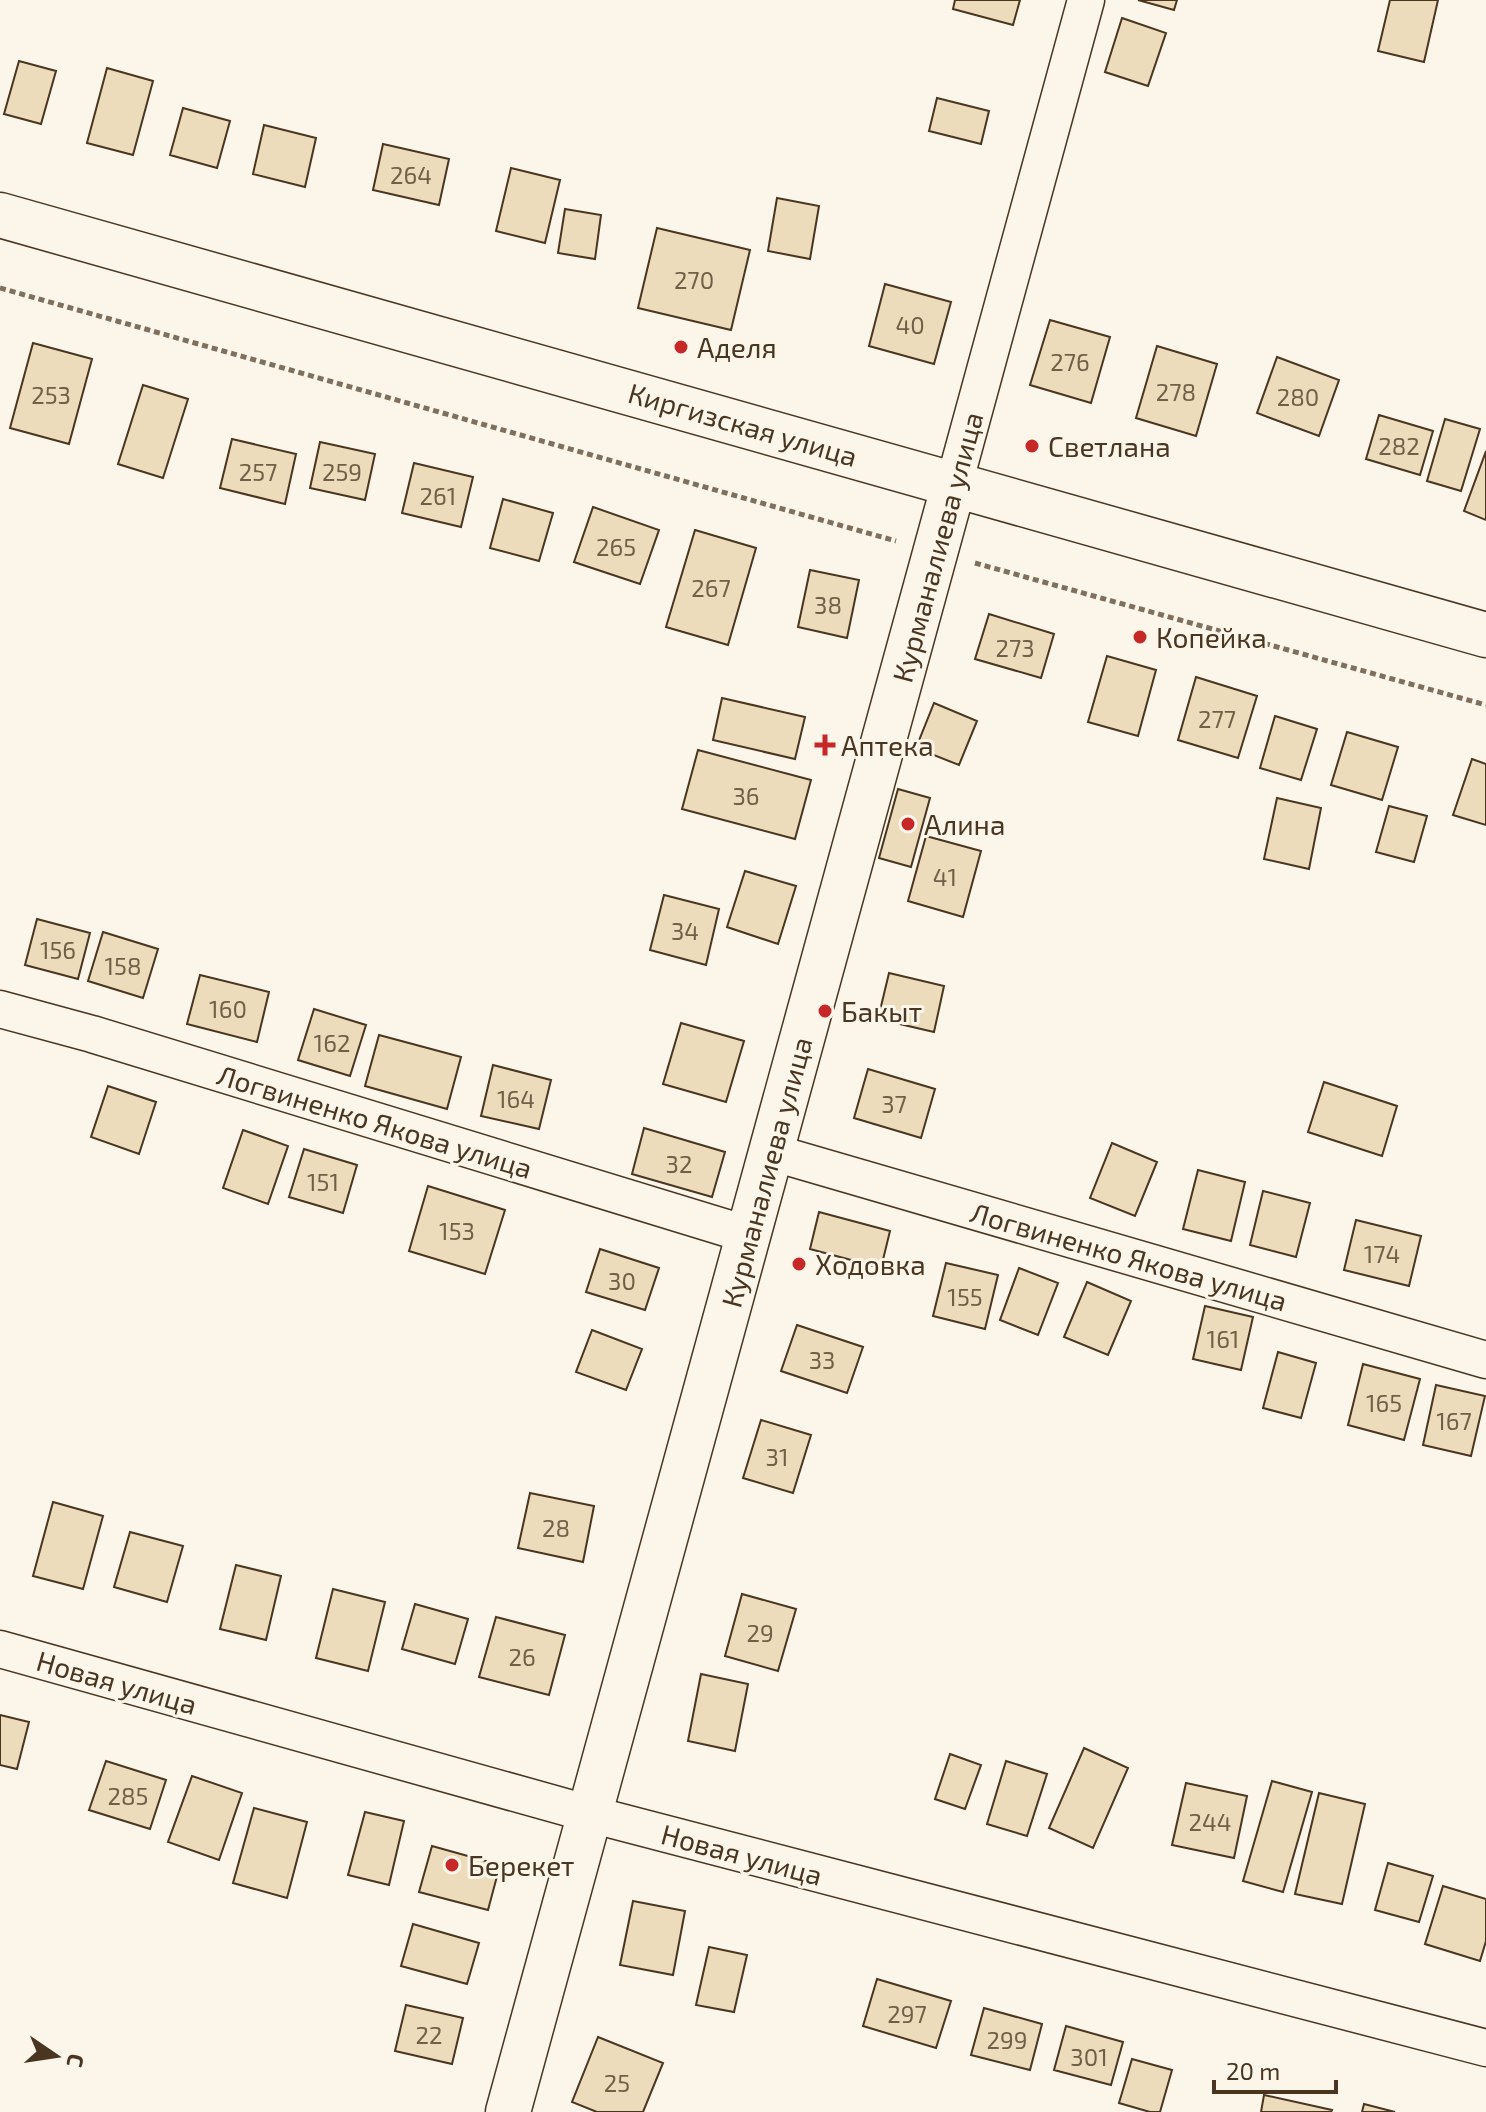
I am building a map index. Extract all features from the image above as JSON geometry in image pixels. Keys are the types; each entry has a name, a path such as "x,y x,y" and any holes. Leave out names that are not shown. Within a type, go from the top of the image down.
{"main road":[{"name":"Киргизская улица","path":"0,215 1486,635"},
{"name":"Курманалиева улица","path":"508,2112 954,484"}],"street":[{"name":"Курманалиева улица","path":"954,484 1086,0"},
{"name":"Логвиненко Якова улица","path":"0,1009 92,1034 749,1235"},
{"name":"Логвиненко Якова улица","path":"771,1152 1486,1360"},
{"name":"Новая улица","path":"0,1649 590,1814 1486,2048"}],"path":[{"path":"0,288 1486,705"}],"building":[{"path":"955,0 1020,0 1013,25 953,9"},
{"path":"1138,0 1177,0 1174,10"},
{"path":"1390,0 1438,0 1424,62 1378,51"},
{"path":"1122,18 1166,33 1148,86 1105,72"},
{"path":"19,61 56,71 41,124 4,114"},
{"path":"107,68 153,81 133,155 87,143"},
{"path":"937,98 989,111 981,144 929,131"},
{"path":"183,108 230,121 217,168 170,155"},
{"path":"264,125 316,138 305,187 253,174"},
{"path":"383,144 449,159 439,205 373,190"},
{"path":"511,168 560,180 545,243 496,231"},
{"path":"777,198 819,206 810,259 768,251"},
{"path":"565,209 601,215 595,259 558,253"},
{"path":"657,228 750,250 731,330 638,308"},
{"path":"885,284 951,302 934,364 869,346"},
{"path":"1050,320 1110,337 1091,403 1030,385"},
{"path":"33,343 92,359 69,444 10,428"},
{"path":"1157,346 1217,364 1196,436 1136,418"},
{"path":"1277,357 1339,380 1319,436 1257,413"},
{"path":"143,385 188,399 163,478 118,464"},
{"path":"1379,415 1433,431 1420,475 1366,459"},
{"path":"1445,419 1480,429 1461,491 1427,481"},
{"path":"232,439 296,454 285,504 220,488"},
{"path":"320,442 375,454 365,500 310,488"},
{"path":"1486,451 1486,520 1464,511"},
{"path":"414,463 473,477 461,527 402,513"},
{"path":"503,499 553,513 539,561 490,548"},
{"path":"593,507 659,530 640,584 574,562"},
{"path":"695,530 756,548 728,645 666,627"},
{"path":"810,570 859,580 847,638 798,627"},
{"path":"989,614 1054,634 1041,678 975,659"},
{"path":"1107,656 1156,670 1138,736 1088,722"},
{"path":"1196,677 1257,696 1238,758 1178,740"},
{"path":"722,698 805,717 795,759 713,740"},
{"path":"934,703 977,721 959,765 916,748"},
{"path":"1275,716 1317,729 1301,780 1260,768"},
{"path":"1347,732 1398,747 1382,800 1331,785"},
{"path":"698,750 811,780 795,839 682,809"},
{"path":"1472,759 1486,764 1486,825 1453,815"},
{"path":"898,789 930,798 911,867 879,858"},
{"path":"1277,798 1321,808 1309,869 1264,859"},
{"path":"1389,806 1427,816 1414,862 1376,852"},
{"path":"926,836 981,851 963,917 908,901"},
{"path":"745,871 796,886 778,944 727,927"},
{"path":"664,895 719,909 706,965 650,950"},
{"path":"37,919 90,933 78,979 25,965"},
{"path":"103,932 158,949 143,998 88,981"},
{"path":"889,973 944,986 934,1032 878,1019"},
{"path":"200,975 269,992 257,1042 187,1024"},
{"path":"314,1009 366,1025 350,1076 298,1060"},
{"path":"681,1023 744,1041 726,1102 663,1084"},
{"path":"379,1035 461,1057 447,1109 365,1086"},
{"path":"493,1065 551,1080 539,1129 481,1116"},
{"path":"868,1069 935,1089 921,1138 854,1118"},
{"path":"1324,1082 1397,1106 1382,1156 1308,1132"},
{"path":"108,1086 156,1102 139,1154 91,1137"},
{"path":"644,1128 725,1152 712,1197 632,1174"},
{"path":"243,1130 288,1146 268,1204 223,1188"},
{"path":"1112,1143 1157,1162 1135,1216 1090,1198"},
{"path":"304,1149 357,1165 343,1213 289,1197"},
{"path":"1198,1170 1245,1182 1231,1241 1183,1229"},
{"path":"428,1186 505,1210 485,1274 409,1251"},
{"path":"1263,1191 1310,1203 1296,1257 1250,1245"},
{"path":"819,1212 890,1231 881,1268 810,1249"},
{"path":"1356,1220 1421,1236 1409,1286 1344,1270"},
{"path":"600,1249 659,1268 645,1310 586,1292"},
{"path":"946,1263 998,1275 985,1329 933,1316"},
{"path":"1019,1268 1058,1283 1038,1335 1000,1320"},
{"path":"1087,1282 1131,1301 1108,1355 1064,1337"},
{"path":"1205,1306 1253,1317 1241,1370 1193,1359"},
{"path":"797,1325 863,1347 847,1393 781,1371"},
{"path":"592,1330 642,1349 626,1390 576,1372"},
{"path":"1278,1352 1316,1363 1301,1418 1263,1408"},
{"path":"1363,1364 1420,1379 1404,1440 1348,1425"},
{"path":"1436,1385 1485,1396 1471,1456 1423,1445"},
{"path":"761,1420 811,1435 793,1493 743,1478"},
{"path":"530,1493 594,1506 583,1562 518,1548"},
{"path":"53,1502 103,1516 83,1589 33,1576"},
{"path":"130,1532 183,1546 167,1602 114,1587"},
{"path":"236,1565 281,1576 266,1640 220,1629"},
{"path":"333,1589 385,1602 368,1671 316,1658"},
{"path":"742,1594 796,1609 778,1671 725,1656"},
{"path":"415,1604 468,1619 455,1664 402,1649"},
{"path":"496,1617 565,1635 549,1695 479,1677"},
{"path":"701,1674 748,1684 735,1751 688,1741"},
{"path":"0,1715 29,1722 17,1769 0,1765"},
{"path":"1084,1748 1128,1768 1093,1848 1049,1828"},
{"path":"950,1754 981,1765 965,1809 935,1799"},
{"path":"106,1761 166,1780 150,1829 89,1810"},
{"path":"1006,1761 1047,1774 1027,1836 987,1824"},
{"path":"192,1776 242,1793 219,1860 168,1842"},
{"path":"1272,1781 1312,1792 1283,1892 1243,1881"},
{"path":"1186,1783 1247,1796 1234,1858 1172,1845"},
{"path":"1319,1793 1365,1804 1342,1904 1295,1894"},
{"path":"254,1808 307,1822 287,1898 233,1883"},
{"path":"365,1812 404,1821 389,1885 348,1875"},
{"path":"432,1846 500,1865 488,1910 419,1892"},
{"path":"1388,1863 1433,1876 1419,1922 1375,1910"},
{"path":"1443,1886 1486,1899 1486,1941 1480,1961 1425,1944"},
{"path":"633,1901 685,1911 673,1975 620,1965"},
{"path":"413,1924 479,1943 467,1984 401,1966"},
{"path":"709,1947 747,1955 734,2012 696,2005"},
{"path":"877,1979 951,2001 936,2048 863,2026"},
{"path":"406,2005 463,2018 452,2064 395,2051"},
{"path":"984,2008 1042,2024 1030,2070 971,2055"},
{"path":"1066,2026 1123,2042 1111,2085 1054,2070"},
{"path":"598,2037 663,2063 643,2112 597,2112 572,2102"},
{"path":"1132,2059 1172,2070 1160,2112 1119,2103"},
{"path":"1264,2095 1332,2110 1261,2112"},
{"path":"1364,2104 1395,2112 1362,2112"}],"place":[{"name":"Аделя","path":"681,347"},
{"name":"Светлана","path":"1032,446"},
{"name":"Копейка","path":"1140,637"},
{"name":"Аптека","path":"825,745"},
{"name":"Алина","path":"908,824"},
{"name":"Бакыт","path":"825,1011"},
{"name":"Ходовка","path":"799,1264"},
{"name":"Берекет","path":"452,1865"}]}
